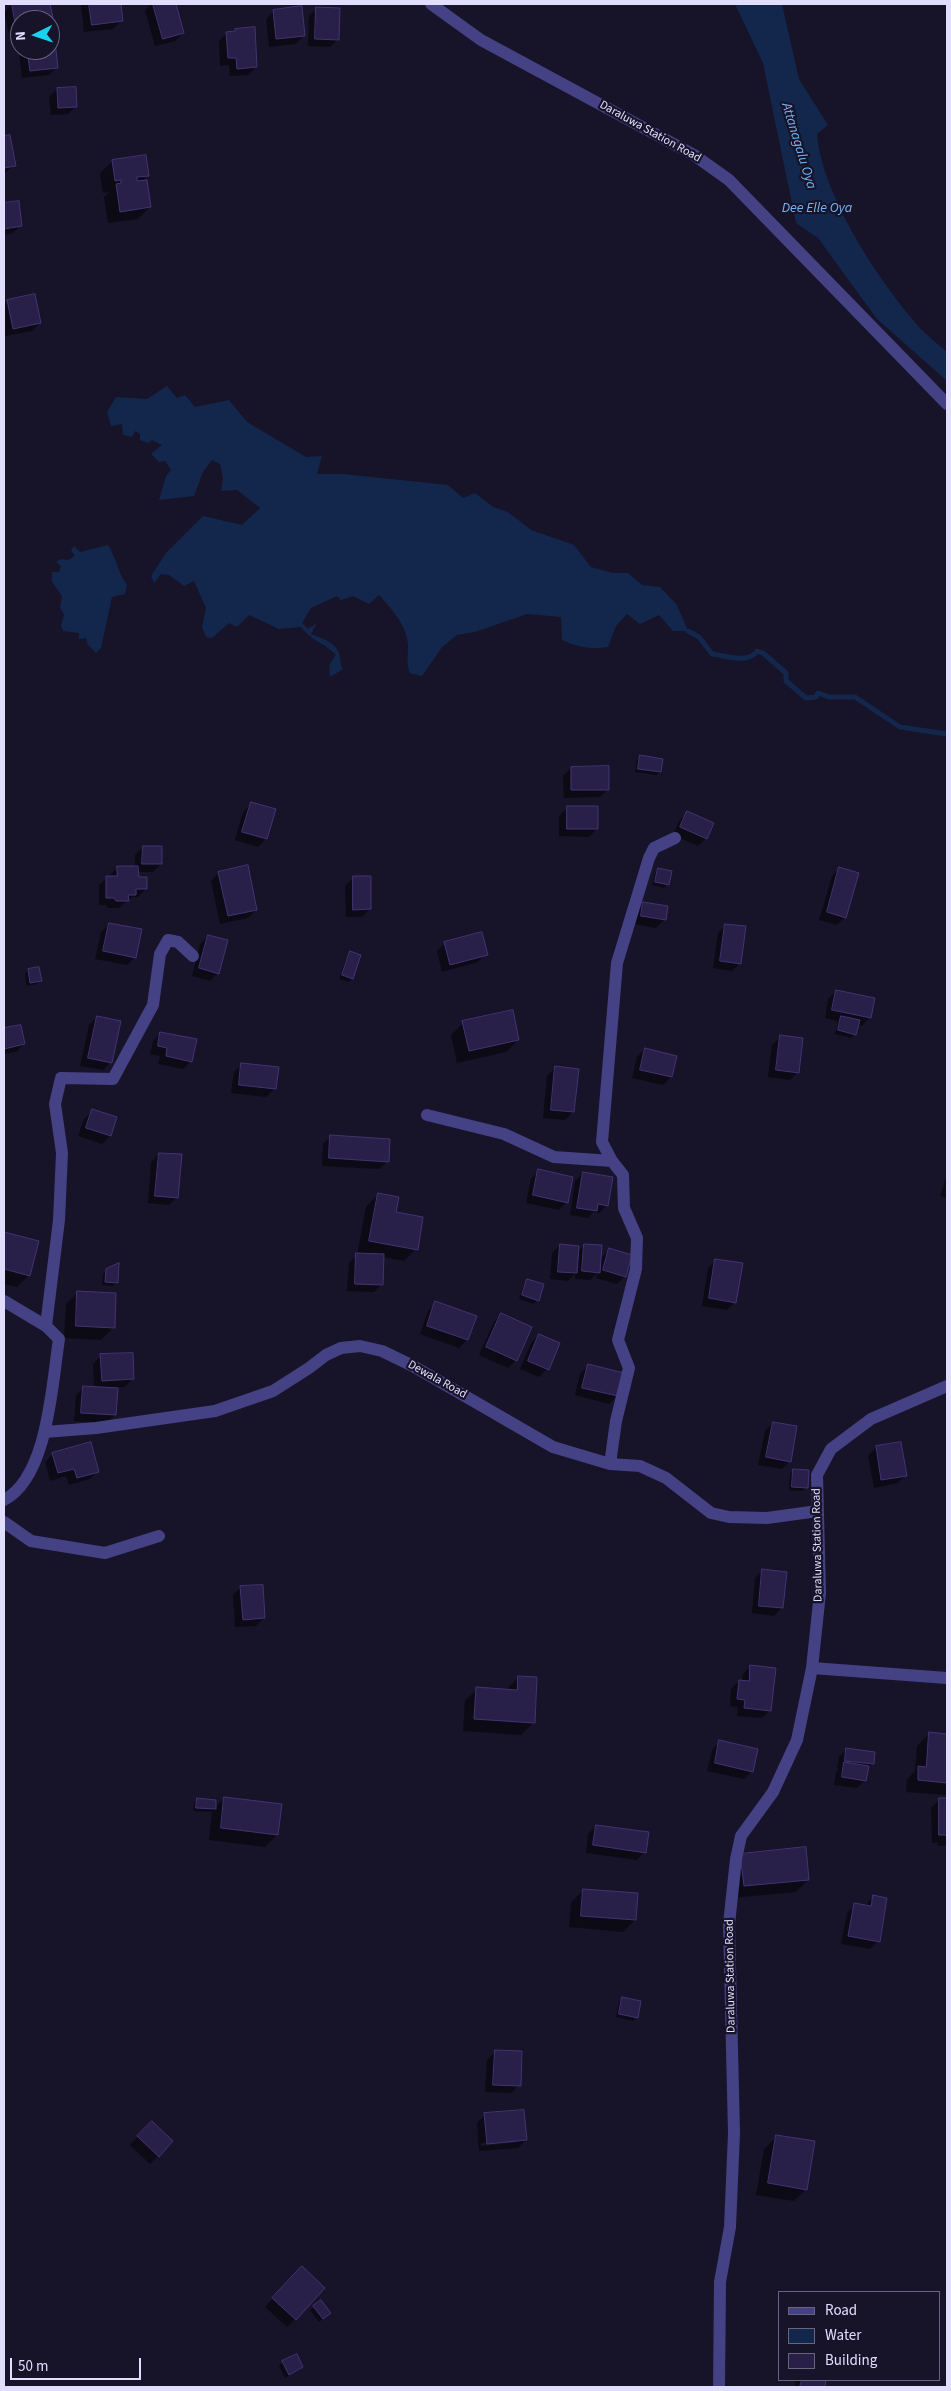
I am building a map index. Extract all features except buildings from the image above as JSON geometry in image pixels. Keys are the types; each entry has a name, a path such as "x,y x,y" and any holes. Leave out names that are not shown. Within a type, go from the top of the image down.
{"street":[{"name":"Daraluwa Station Road","path":"431,4 481,40 694,155 729,180 947,404"},
{"path":"610,1464 616,1421 629,1368 618,1340 636,1269 637,1238 624,1208 623,1175 612,1161 602,1142 617,963 649,858 654,848 675,838"},
{"path":"46,1326 59,1220 62,1153 56,1104 61,1078 113,1079 153,1005 160,954 168,940 178,942 193,956"},
{"path":"427,1115 504,1134 554,1157 612,1161"},
{"path":"4,1301 46,1326 58,1339 45,1432 26,1482 4,1500"},
{"name":"Dewala Road","path":"45,1432 96,1428 215,1411 281,1386 326,1355 341,1348 360,1346 382,1351 413,1366 552,1448 610,1464 640,1466 666,1478 711,1513 728,1517 767,1518 818,1511"},
{"name":"Daraluwa Station Road","path":"719,2387 720,2282 730,2227 734,2133 729,1924 736,1859 741,1836 773,1792 797,1740 812,1668 820,1593 817,1476 832,1449 871,1419 947,1386"},
{"path":"4,1522 31,1542 105,1553 159,1536"},
{"path":"812,1668 947,1678"}],"water":[{"name":"Dee Elle Oya","path":"735,4 782,4 799,79 828,125 817,134 821,157 829,182 853,233 883,281 921,329 947,352 947,381 877,319 818,238 796,223 763,63"},
{"path":"167,386 177,398 185,395 195,407 229,400 247,422 306,457 322,456 317,474 343,474 448,485 463,498 475,493 493,507 508,512 531,530 574,545 591,567 613,573 628,573 642,585 660,587 677,605 688,631 673,631 659,615 640,624 627,614 616,626 608,647 590,648 562,640 561,617 527,614 475,632 457,635 442,647 422,676 410,673 405,632 398,618 379,595 369,604 353,596 341,600 337,596 311,608 302,623 308,629 317,623 311,634 333,644 336,648 343,669 330,677 329,665 336,655 301,627 279,629 249,615 237,627 229,623 212,638 206,637 202,627 206,608 194,581 184,586 169,575 161,574 154,583 151,576 166,553 203,516 242,525 260,508 237,490 221,491 223,479 220,464 212,460 203,472 194,496 159,500 166,476 171,470 165,461 159,462 151,454 162,445 152,440 148,443 140,440 140,434 135,431 132,437 123,435 122,424 111,426 107,412 116,397 147,399"},
{"path":"108,545 127,585 125,594 112,597 101,648 96,653 88,645 86,638 79,639 79,633 63,631 61,625 64,615 60,608 62,596 52,582 52,572 59,572 61,566 56,562 61,559 68,560 75,556 71,550 74,546 80,552"}],"waterway":[{"path":"688,631 699,637 712,654 743,658 749,657 757,651 763,653 786,673 786,681 806,698 816,697 818,693 829,697 855,697 900,727 947,734"}],"water label":[{"name":"Attanagalu Oya","path":"798,146"}]}
